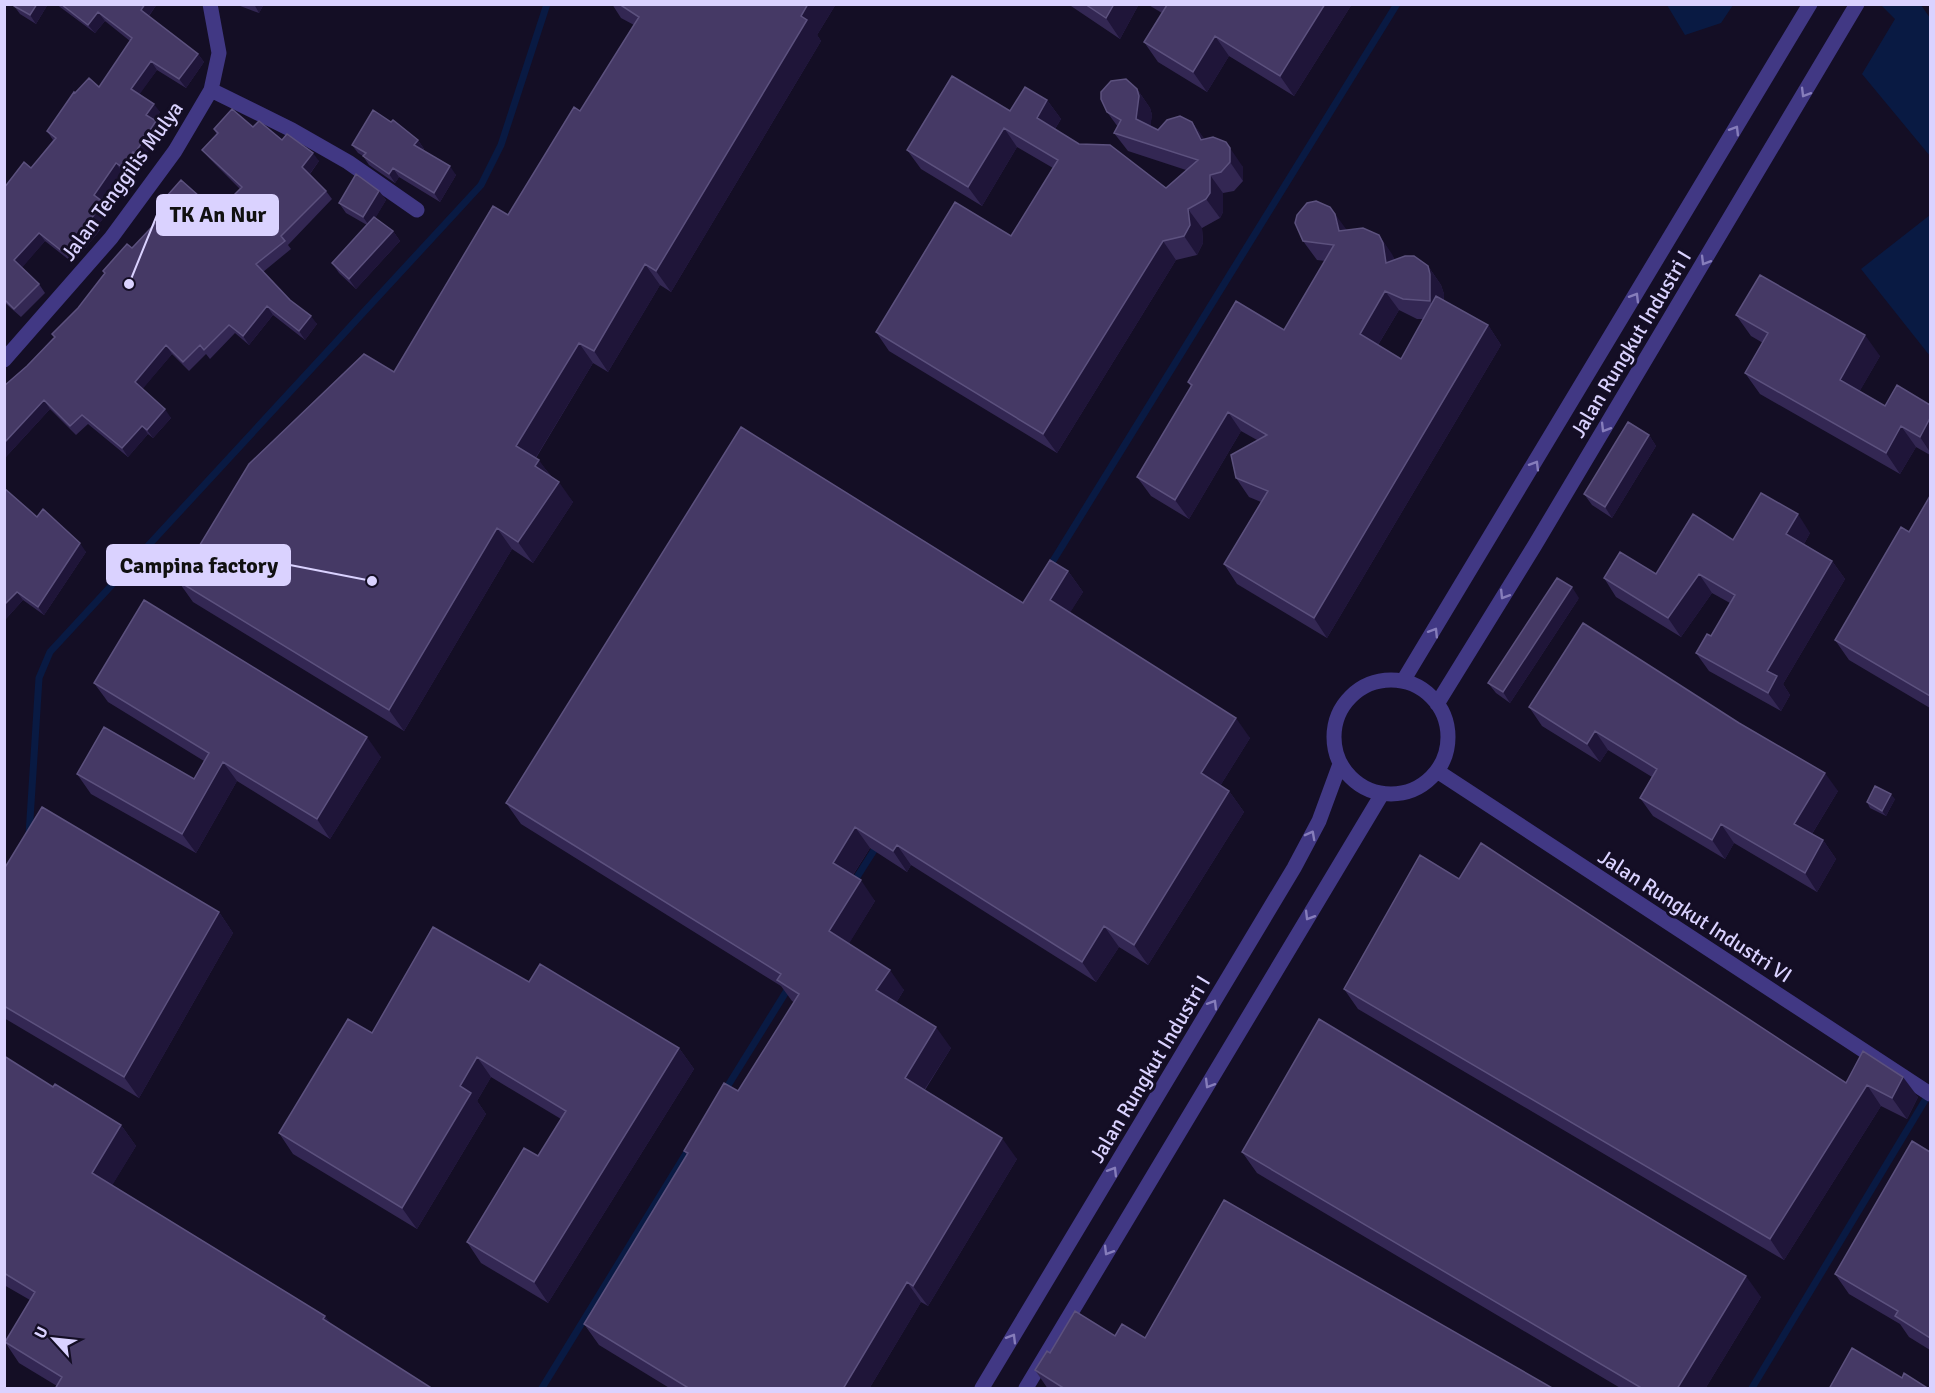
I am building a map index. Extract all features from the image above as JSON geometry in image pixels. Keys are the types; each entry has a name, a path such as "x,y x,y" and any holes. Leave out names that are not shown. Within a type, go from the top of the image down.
{"street":[{"name":"Jalan Tenggilis Mulya","path":"4,360 111,238 175,150 211,90 219,53 210,4"},
{"name":"Jalan Rungkut Industri I","path":"1437,704 1542,534 1857,4"},
{"name":"Jalan Rungkut Industri I","path":"1404,681 1809,7"},
{"path":"211,90 292,130 348,162 417,210"},
{"path":"1387,680 1404,681 1422,689 1437,704 1445,720 1448,737 1445,755 1437,771 1422,786 1403,794 1382,794 1365,789 1351,779 1340,764 1334,744 1336,724 1344,705 1370,684 1387,680"},
{"name":"Jalan Rungkut Industri I","path":"982,1389 1294,868 1319,821 1340,764"},
{"name":"Jalan Rungkut Industri VI","path":"1437,771 1928,1093"},
{"path":"1026,1389 1382,794"}],"water":[{"path":"1667,5 1733,5 1721,23 1685,35"},
{"path":"1881,5 1921,5 1930,18 1930,156 1862,74 1895,19"},
{"path":"1930,215 1930,356 1861,269"}],"building":[{"path":"14,4 37,4 30,15"},
{"path":"61,4 145,4 141,10 198,54 179,79 151,61 131,89 154,104 146,115 156,121 135,153 133,152 122,167 116,163 94,195 103,202 91,219 94,222 67,255 39,233 14,260 39,284 14,309 4,299 4,188 24,162 31,168 56,138 47,131 74,92 89,78 99,87 132,38 98,12 88,25"},
{"path":"619,4 808,4 801,16 807,20 656,271 645,264 594,351 579,343 516,446 539,460 535,466 559,482 518,542 497,528 389,710 178,581 249,464 364,354 394,372 493,206 508,215 574,107 580,111 639,17"},
{"path":"1085,4 1114,4 1106,18"},
{"path":"1166,4 1325,4 1280,76 1215,36 1193,72 1144,42"},
{"path":"952,76 1010,111 1025,87 1047,100 1037,118 1079,144 1110,145 1166,188 1198,160 1114,133 1121,120 1107,112 1101,99 1101,92 1111,81 1126,79 1137,89 1139,96 1136,119 1158,130 1167,120 1180,116 1192,122 1201,140 1213,137 1226,142 1230,148 1230,162 1221,172 1210,175 1210,193 1206,199 1188,209 1190,225 1184,236 1163,241 1043,434 876,332 955,202 1011,236 1058,160 1004,128 968,187 907,150"},
{"path":"232,109 253,127 259,121 282,140 287,134 313,153 302,167 326,191 281,236 285,241 256,264 290,300 311,316 299,331 267,306 243,336 229,325 204,350 200,345 183,362 166,345 135,382 165,409 147,430 142,426 122,448 82,415 70,426 44,400 4,443 4,386 55,337 52,334 78,308 105,273 103,271 127,244 132,248 167,211 159,205 181,180 217,212 242,187 202,150 218,133 214,129"},
{"path":"373,110 391,122 393,120 418,140 414,145 450,166 434,193 393,168 389,174 363,156 366,153 352,145"},
{"path":"356,174 379,191 363,217 339,203"},
{"path":"1316,201 1330,207 1335,214 1339,231 1363,228 1379,235 1383,243 1386,263 1405,256 1414,256 1428,266 1430,301 1403,299 1385,291 1360,334 1401,359 1436,296 1488,325 1314,618 1224,564 1268,491 1236,478 1231,455 1267,435 1228,412 1175,500 1137,477 1192,385 1188,382 1236,301 1284,330 1334,245 1303,241 1295,223 1297,215 1307,203"},
{"path":"374,217 393,231 349,279 332,263"},
{"path":"1760,275 1865,335 1840,380 1885,406 1897,385 1930,405 1930,418 1920,437 1901,426 1886,453 1745,373 1768,333 1736,315"},
{"path":"1628,422 1649,435 1605,507 1584,494"},
{"path":"741,427 1023,603 1050,560 1068,571 1050,600 1236,718 1201,773 1229,791 1134,945 1104,926 1082,962 897,845 893,851 855,827 833,863 861,880 829,931 890,970 876,990 936,1027 905,1078 1002,1138 913,1286 907,1282 843,1389 690,1389 584,1324 688,1153 684,1151 724,1083 738,1091 799,994 777,980 781,974 506,803"},
{"path":"4,488 37,517 43,509 80,543 38,607 17,592 4,605"},
{"path":"1761,493 1798,514 1786,534 1832,561 1767,671 1777,676 1768,693 1696,653 1707,634 1711,636 1735,595 1699,574 1668,618 1604,578 1620,552 1656,574 1693,514 1733,540"},
{"path":"1930,496 1930,696 1835,640 1901,527 1909,532"},
{"path":"1557,578 1572,587 1503,692 1488,683"},
{"path":"144,600 367,737 317,819 223,762 182,834 77,774 104,727 194,779 209,753 94,683"},
{"path":"1583,623 1739,723 1825,773 1794,824 1823,840 1805,873 1721,824 1712,840 1640,798 1657,769 1595,731 1587,744 1529,707"},
{"path":"1875,786 1891,794 1882,811 1867,802"},
{"path":"42,807 219,912 124,1077 4,1006 4,869"},
{"path":"1481,843 1846,1083 1863,1051 1903,1077 1892,1098 1867,1085 1770,1239 1344,989 1420,855 1459,879"},
{"path":"433,927 529,982 540,964 679,1048 534,1282 467,1242 524,1148 538,1156 566,1111 477,1057 460,1086 471,1093 402,1208 279,1133 348,1019 372,1033"},
{"path":"1319,1019 1746,1276 1677,1389 1643,1389 1242,1152"},
{"path":"4,1056 53,1087 55,1084 121,1125 92,1173 325,1316 323,1319 433,1389 55,1389 62,1377 5,1342 35,1292 4,1273"},
{"path":"1912,1141 1930,1152 1930,1338 1895,1316 1898,1311 1835,1274"},
{"path":"1224,1200 1554,1389 1065,1389 1035,1370 1047,1351 1050,1353 1075,1311 1115,1336 1122,1324 1145,1338"},
{"path":"1852,1348 1902,1378 1904,1373 1929,1389 1829,1389"}],"waterway":[{"path":"29,835 39,678 50,652 481,185 501,145 547,4"},
{"path":"1048,569 1397,4"},
{"path":"852,885 878,844"},
{"path":"724,1092 789,987"},
{"path":"1752,1388 1930,1092"},
{"path":"542,1388 690,1147"}],"place":[{"name":"TK An Nur","path":"129,284"},
{"name":"Campina factory","path":"372,581"}]}
